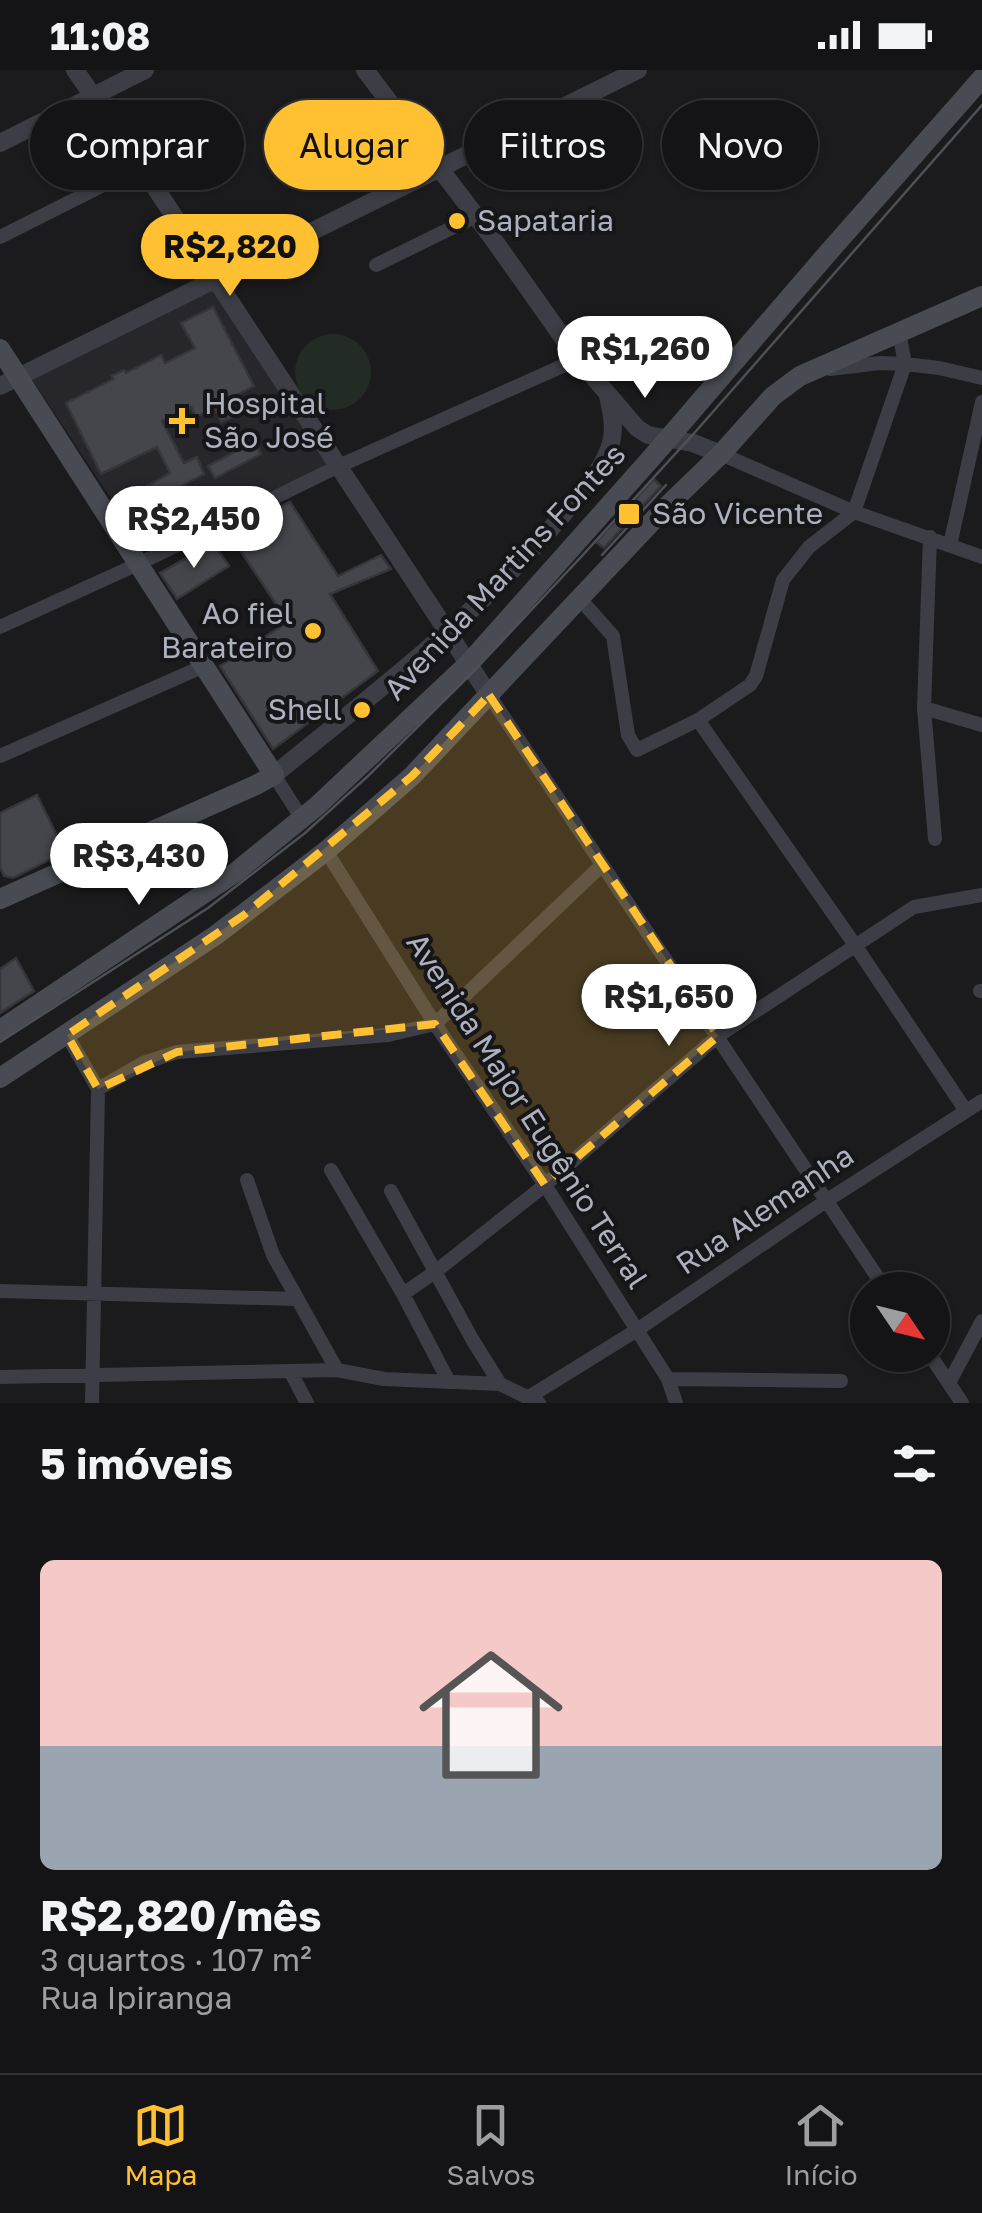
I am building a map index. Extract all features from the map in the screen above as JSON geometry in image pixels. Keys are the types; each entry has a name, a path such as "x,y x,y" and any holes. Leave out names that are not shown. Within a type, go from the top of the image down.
{"main road":[{"name":"Avenida Martins Fontes","path":"0,1030 215,888 302,819 469,663 982,78"},
{"path":"0,1078 244,915 326,851 411,776 784,386 982,296"},
{"path":"0,349 9,382 138,564 274,775 0,898"},
{"path":"0,1064 65,1025 112,1003"}],"street":[{"path":"75,70 94,98"},
{"path":"0,143 145,70"},
{"path":"366,70 388,100"},
{"path":"444,167 638,70"},
{"path":"444,174 578,358 638,428 648,435 693,443 854,512 982,557"},
{"path":"0,237 93,190"},
{"path":"156,190 874,1272"},
{"path":"9,382 397,190"},
{"path":"376,265 476,216"},
{"path":"580,599 613,636 628,734 637,750 698,720 750,685 756,676 783,580 809,547 854,512 905,364 899,332"},
{"path":"0,627 338,466 578,358"},
{"path":"806,373 861,364 905,364 982,378"},
{"path":"302,819 274,775 448,632 548,531 603,462 613,433 607,392"},
{"path":"950,545 982,402"},
{"path":"930,538 924,708 936,839"},
{"path":"0,756 204,666"},
{"path":"924,708 982,724"},
{"path":"698,720 966,1110"},
{"name":"Avenida Major Eugênio Terral","path":"326,851 637,1330 668,1379 676,1403"},
{"path":"98,1089 143,1064 177,1052 388,1035 435,1024 602,866"},
{"path":"403,1294 545,1186 718,1036 914,907 982,895"},
{"path":"67,1034 98,1089 92,1403"},
{"name":"Rua Alemanha","path":"534,1400 826,1201 982,1101"},
{"path":"331,1170 449,1382"},
{"path":"247,1180 273,1256 338,1370"},
{"path":"391,1191 500,1384"},
{"path":"0,1291 296,1299"},
{"path":"949,1383 982,1321"},
{"path":"0,1377 338,1370 384,1379 500,1384 534,1400"},
{"path":"290,1371 307,1403"},
{"path":"942,1372 962,1403"},
{"path":"668,1379 841,1381"}],"highlighted area":[{"path":"489,695 718,1036 545,1185 435,1024 177,1052 98,1089 67,1035 244,915 412,776"}],"shaded area":[{"name":"Hospital São José","path":"213,284 333,464 143,547 31,378"},
{"path":"333,334 360,345 371,372 360,399 333,410 306,399 295,372 306,345"}],"building":[{"path":"213,307 254,386 226,401 233,417 221,422 214,407 196,417 191,407 162,421 184,463 197,457 204,474 128,515 120,501 170,473 157,447 101,474 66,403 124,370 126,373 161,355 165,363 195,348 181,323"},
{"path":"254,442 261,454 215,478 208,466"},
{"name":"São Vicente","path":"654,479 661,486 604,548 596,542"},
{"path":"240,489 245,499 172,534 163,514 194,501 198,511"},
{"name":"Ao fiel Barateiro","path":"290,502 338,576 381,555 391,569 330,594 378,671 273,749 220,666 288,622 228,532"},
{"path":"213,543 229,566 177,599 160,573"},
{"path":"37,795 65,852 13,878 4,876 0,867 0,813"},
{"path":"16,958 34,991 0,1013 0,969"}],"tram line":[{"path":"0,1042 208,908 305,833 368,776 581,557 982,105"},
{"path":"602,555 666,485"}],"place":[{"name":"Sapataria","path":"457,221"},
{"name":"Hospital São José","path":"182,421"},
{"name":"São Vicente","path":"629,514"},
{"name":"Ao fiel Barateiro","path":"313,631"},
{"name":"Shell","path":"362,710"}]}
